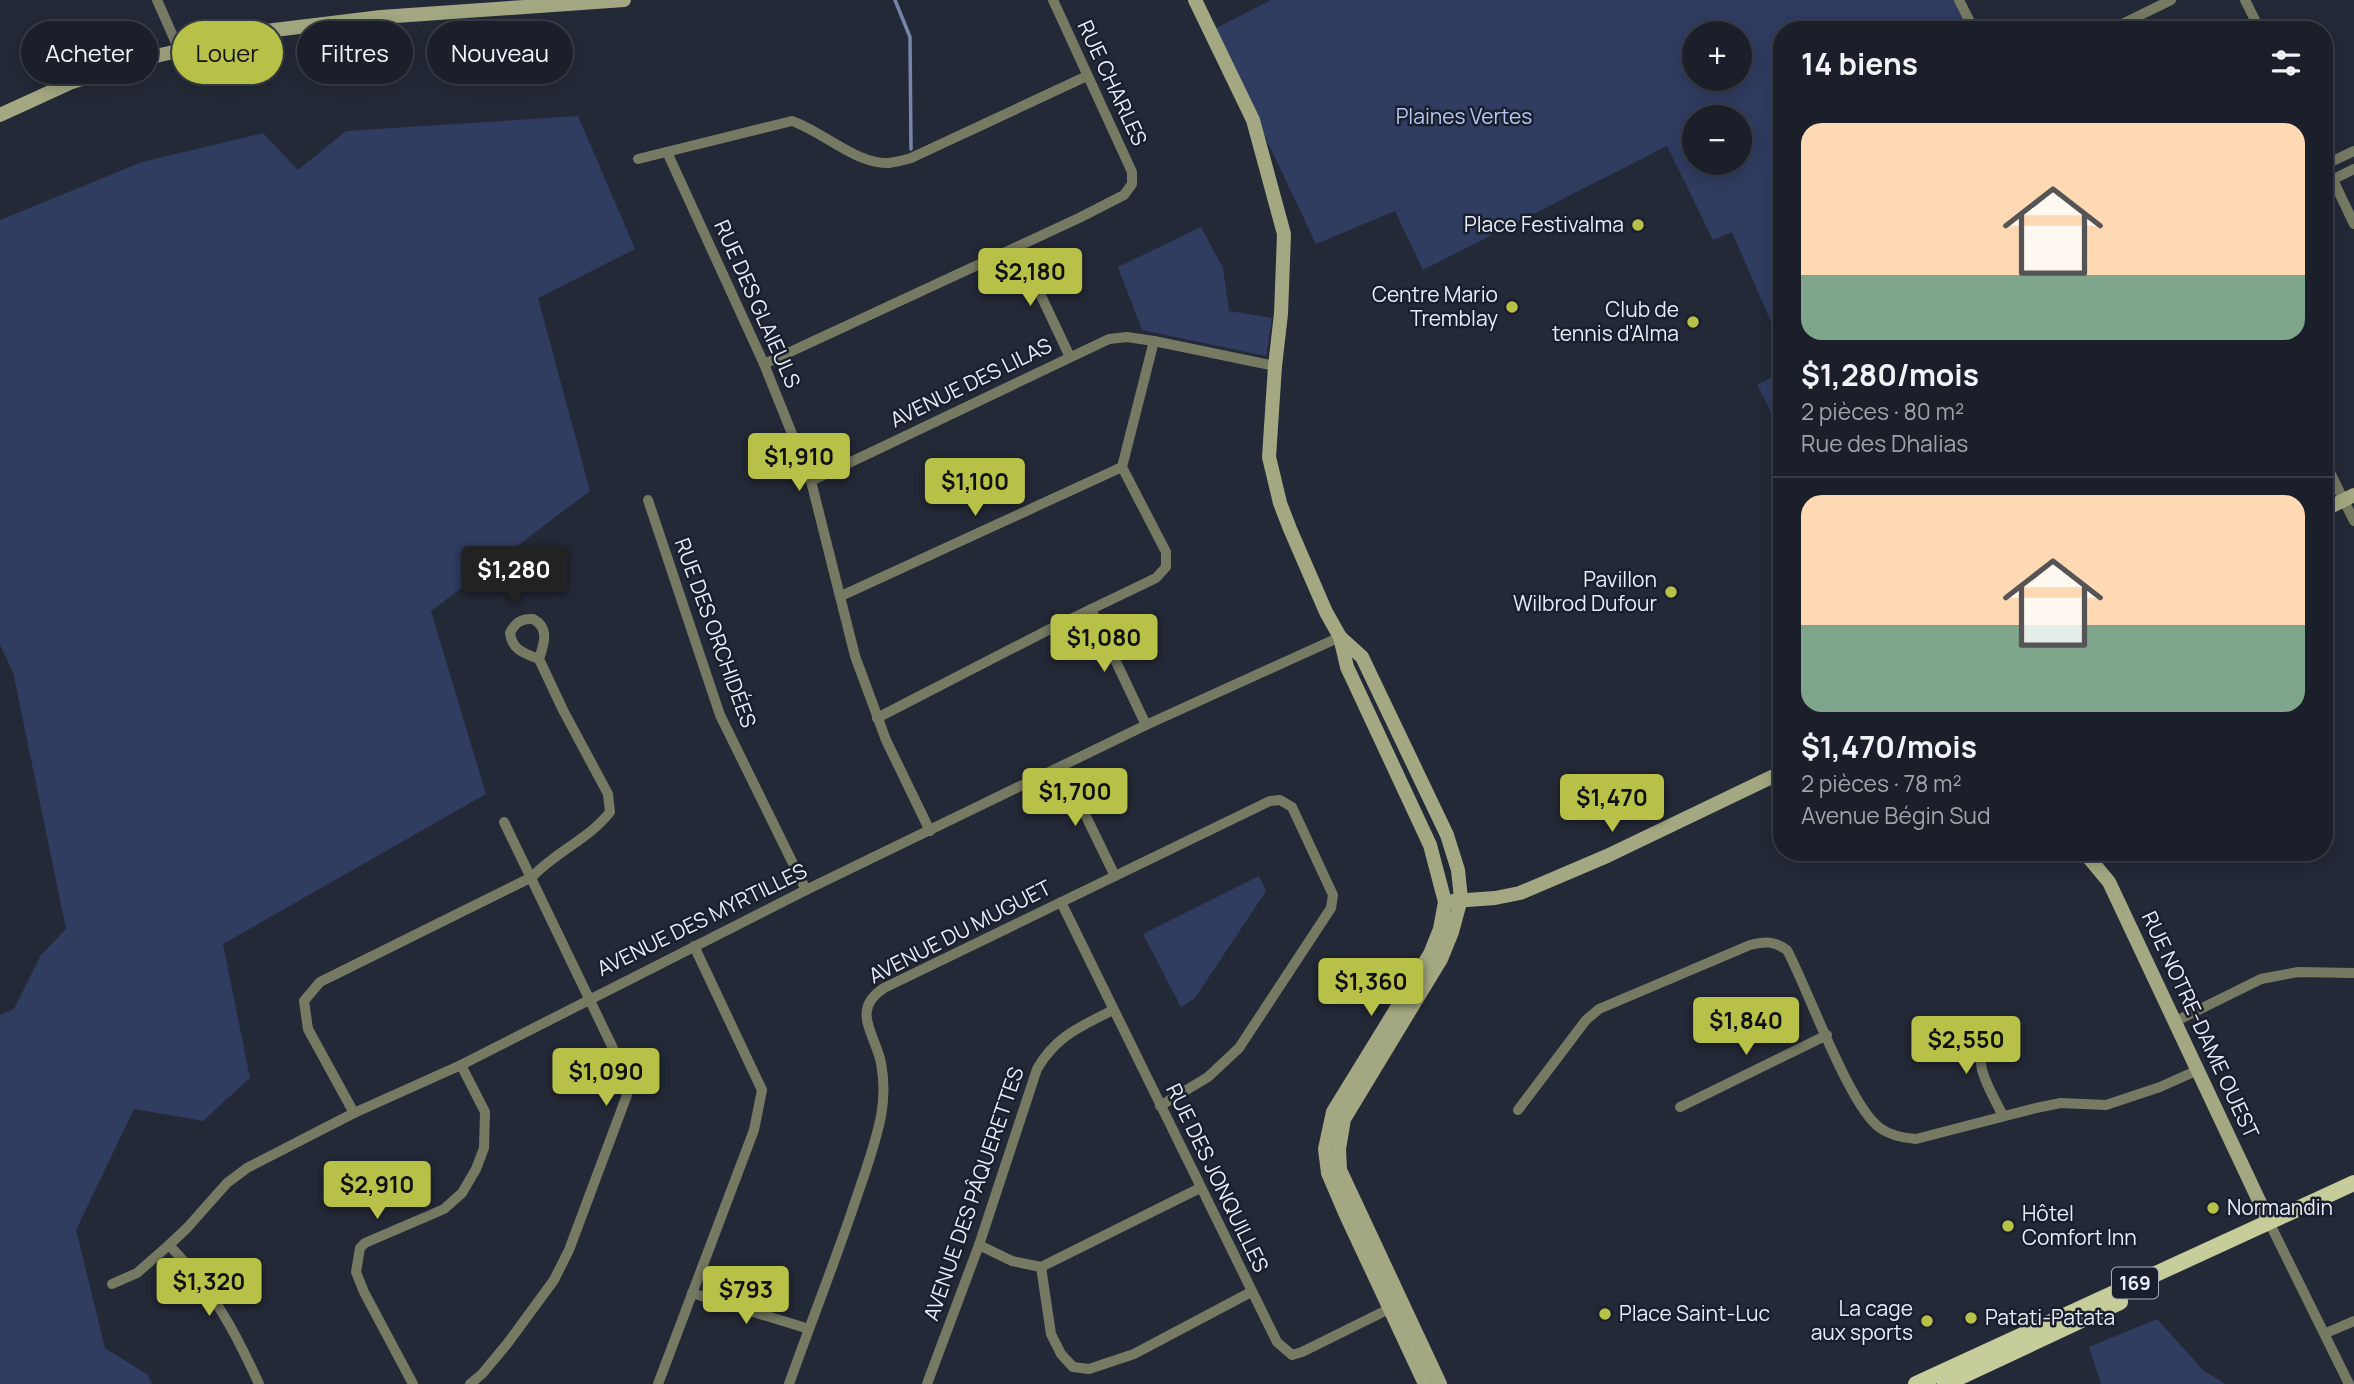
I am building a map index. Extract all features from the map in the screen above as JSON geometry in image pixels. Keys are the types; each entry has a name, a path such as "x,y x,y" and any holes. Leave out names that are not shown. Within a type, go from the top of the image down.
{"main road":[{"name":"169","path":"1945,1384 2354,1183"},
{"name":"169","path":"1916,1384 2271,1226 2354,1193"}],"street":[{"path":"157,0 172,34"},
{"path":"283,29 381,17 624,0"},
{"name":"RUE CHARLES","path":"1018,247 1124,195 1132,184 1132,172 1053,0"},
{"path":"1195,0 1253,120 1284,234 1281,314 1269,457 1280,503 1326,612 1340,637 1347,667 1430,845 1445,902 1440,929 1430,954 1333,1112 1325,1149 1328,1173 1440,1384"},
{"path":"1959,0 1970,21"},
{"path":"2130,21 2171,0"},
{"path":"2245,0 2256,21"},
{"path":"0,115 72,82 147,58 172,53"},
{"path":"638,159 792,121 807,126 869,161 887,163 911,158 1087,76"},
{"path":"2333,160 2354,151"},
{"name":"RUE DES GLAIEULS","path":"667,152 764,364 811,481 855,656 877,718 930,831"},
{"path":"2333,180 2354,169"},
{"path":"2333,190 2354,224"},
{"path":"764,364 1018,247 1070,356"},
{"name":"AVENUE DES LILAS","path":"811,481 1109,339 1127,337 1154,341 1275,366"},
{"path":"877,718 1091,609 1156,579 1166,567 1166,552 1122,467 1154,341"},
{"path":"841,596 1122,467"},
{"path":"2333,473 2349,497 2354,521"},
{"path":"2333,505 2349,497"},
{"name":"RUE DES ORCHIDÉES","path":"648,500 720,715 806,890"},
{"path":"1091,609 1146,725"},
{"path":"1340,637 1362,657 1447,835 1458,870 1461,899 1441,959 1344,1119 1340,1134 1340,1170 1396,1304 1425,1384"},
{"name":"AVENUE DES MYRTILLES","path":"112,1284 136,1273 169,1245 227,1183 247,1168 354,1113 461,1065 806,890 1146,725 1340,637"},
{"path":"354,1113 308,1030 304,1001 320,982 532,877 547,861 599,826 610,812 608,794 539,659"},
{"path":"1062,767 1115,876"},
{"path":"1445,902 1496,898 1520,893 1607,856 1773,776"},
{"name":"AVENUE DU MUGUET","path":"789,1384 852,1211 882,1114 883,1074 876,1044 868,1028 867,1005 872,996 1270,801 1280,800 1292,807 1334,895 1331,908 1239,1048 1208,1077 1160,1107"},
{"path":"470,1384 507,1344 554,1280 569,1250 627,1095 622,1068 504,822"},
{"name":"RUE NOTRE-DAME OUEST","path":"2092,861 2109,882 2271,1226"},
{"name":"RUE DES JONQUILLES","path":"1061,902 1276,1342 1292,1355 1396,1304"},
{"path":"1518,1110 1586,1020 1599,1009 1750,944 1766,941 1787,950 1860,1105 1878,1127 1899,1138 1916,1139 2060,1104 2106,1105 2160,1087 2198,1070"},
{"path":"658,1384 754,1130 762,1090 694,946"},
{"path":"2176,1021 2261,979 2298,972 2354,973"},
{"name":"AVENUE DES PÂQUERETTES","path":"927,1384 979,1245 1037,1069 1047,1051 1061,1038 1113,1010"},
{"path":"1982,1027 1978,1053 1980,1070 2003,1116"},
{"path":"1679,1107 1827,1035"},
{"path":"414,1384 364,1292 356,1272 356,1261 360,1248 365,1243 444,1209 462,1193 476,1169 484,1148 485,1112 461,1065"},
{"path":"979,1245 1012,1261 1041,1267 1200,1188"},
{"path":"2271,1226 2349,1384"},
{"path":"169,1245 201,1280 221,1308 235,1331 259,1384"},
{"path":"1041,1267 1051,1334 1061,1354 1073,1367 1089,1369 1134,1354 1251,1292"},
{"path":"692,1293 808,1329"},
{"path":"2326,1334 2354,1321"}],"green space":[{"name":"Plaines Vertes","path":"1271,0 1954,0 1964,21 1773,21 1773,327 1732,232 1713,240 1667,146 1423,270 1395,211 1316,244 1214,29"},
{"path":"578,116 635,249 538,298 590,491 431,611 486,794 223,944 250,1078 203,1121 134,1109 76,1230 105,1348 148,1375 152,1384 0,1384 0,1015 14,1009 41,955 66,929 13,672 0,645 0,220 142,162 263,133 298,170 346,131"},
{"path":"1201,227 1223,268 1229,311 1272,318 1266,356 1142,330 1118,267"},
{"path":"1773,377 1773,416 1757,385"},
{"path":"1259,876 1266,891 1195,998 1181,1007 1143,934"},
{"path":"2157,1319 2204,1371 2226,1384 2101,1384 2089,1347"}],"waterway":[{"path":"895,0 910,37 911,149"}],"place":[{"name":"Place Festivalma","path":"1638,225"},
{"name":"Centre Mario Tremblay","path":"1512,307"},
{"name":"Club de tennis d'Alma","path":"1693,322"},
{"name":"Pavillon Wilbrod Dufour","path":"1671,592"},
{"name":"Normandin","path":"2213,1208"},
{"name":"Hôtel Comfort Inn","path":"2008,1226"},
{"name":"Place Saint-Luc","path":"1605,1314"},
{"name":"Patati-Patata","path":"1971,1318"},
{"name":"La cage aux sports","path":"1927,1321"}]}
